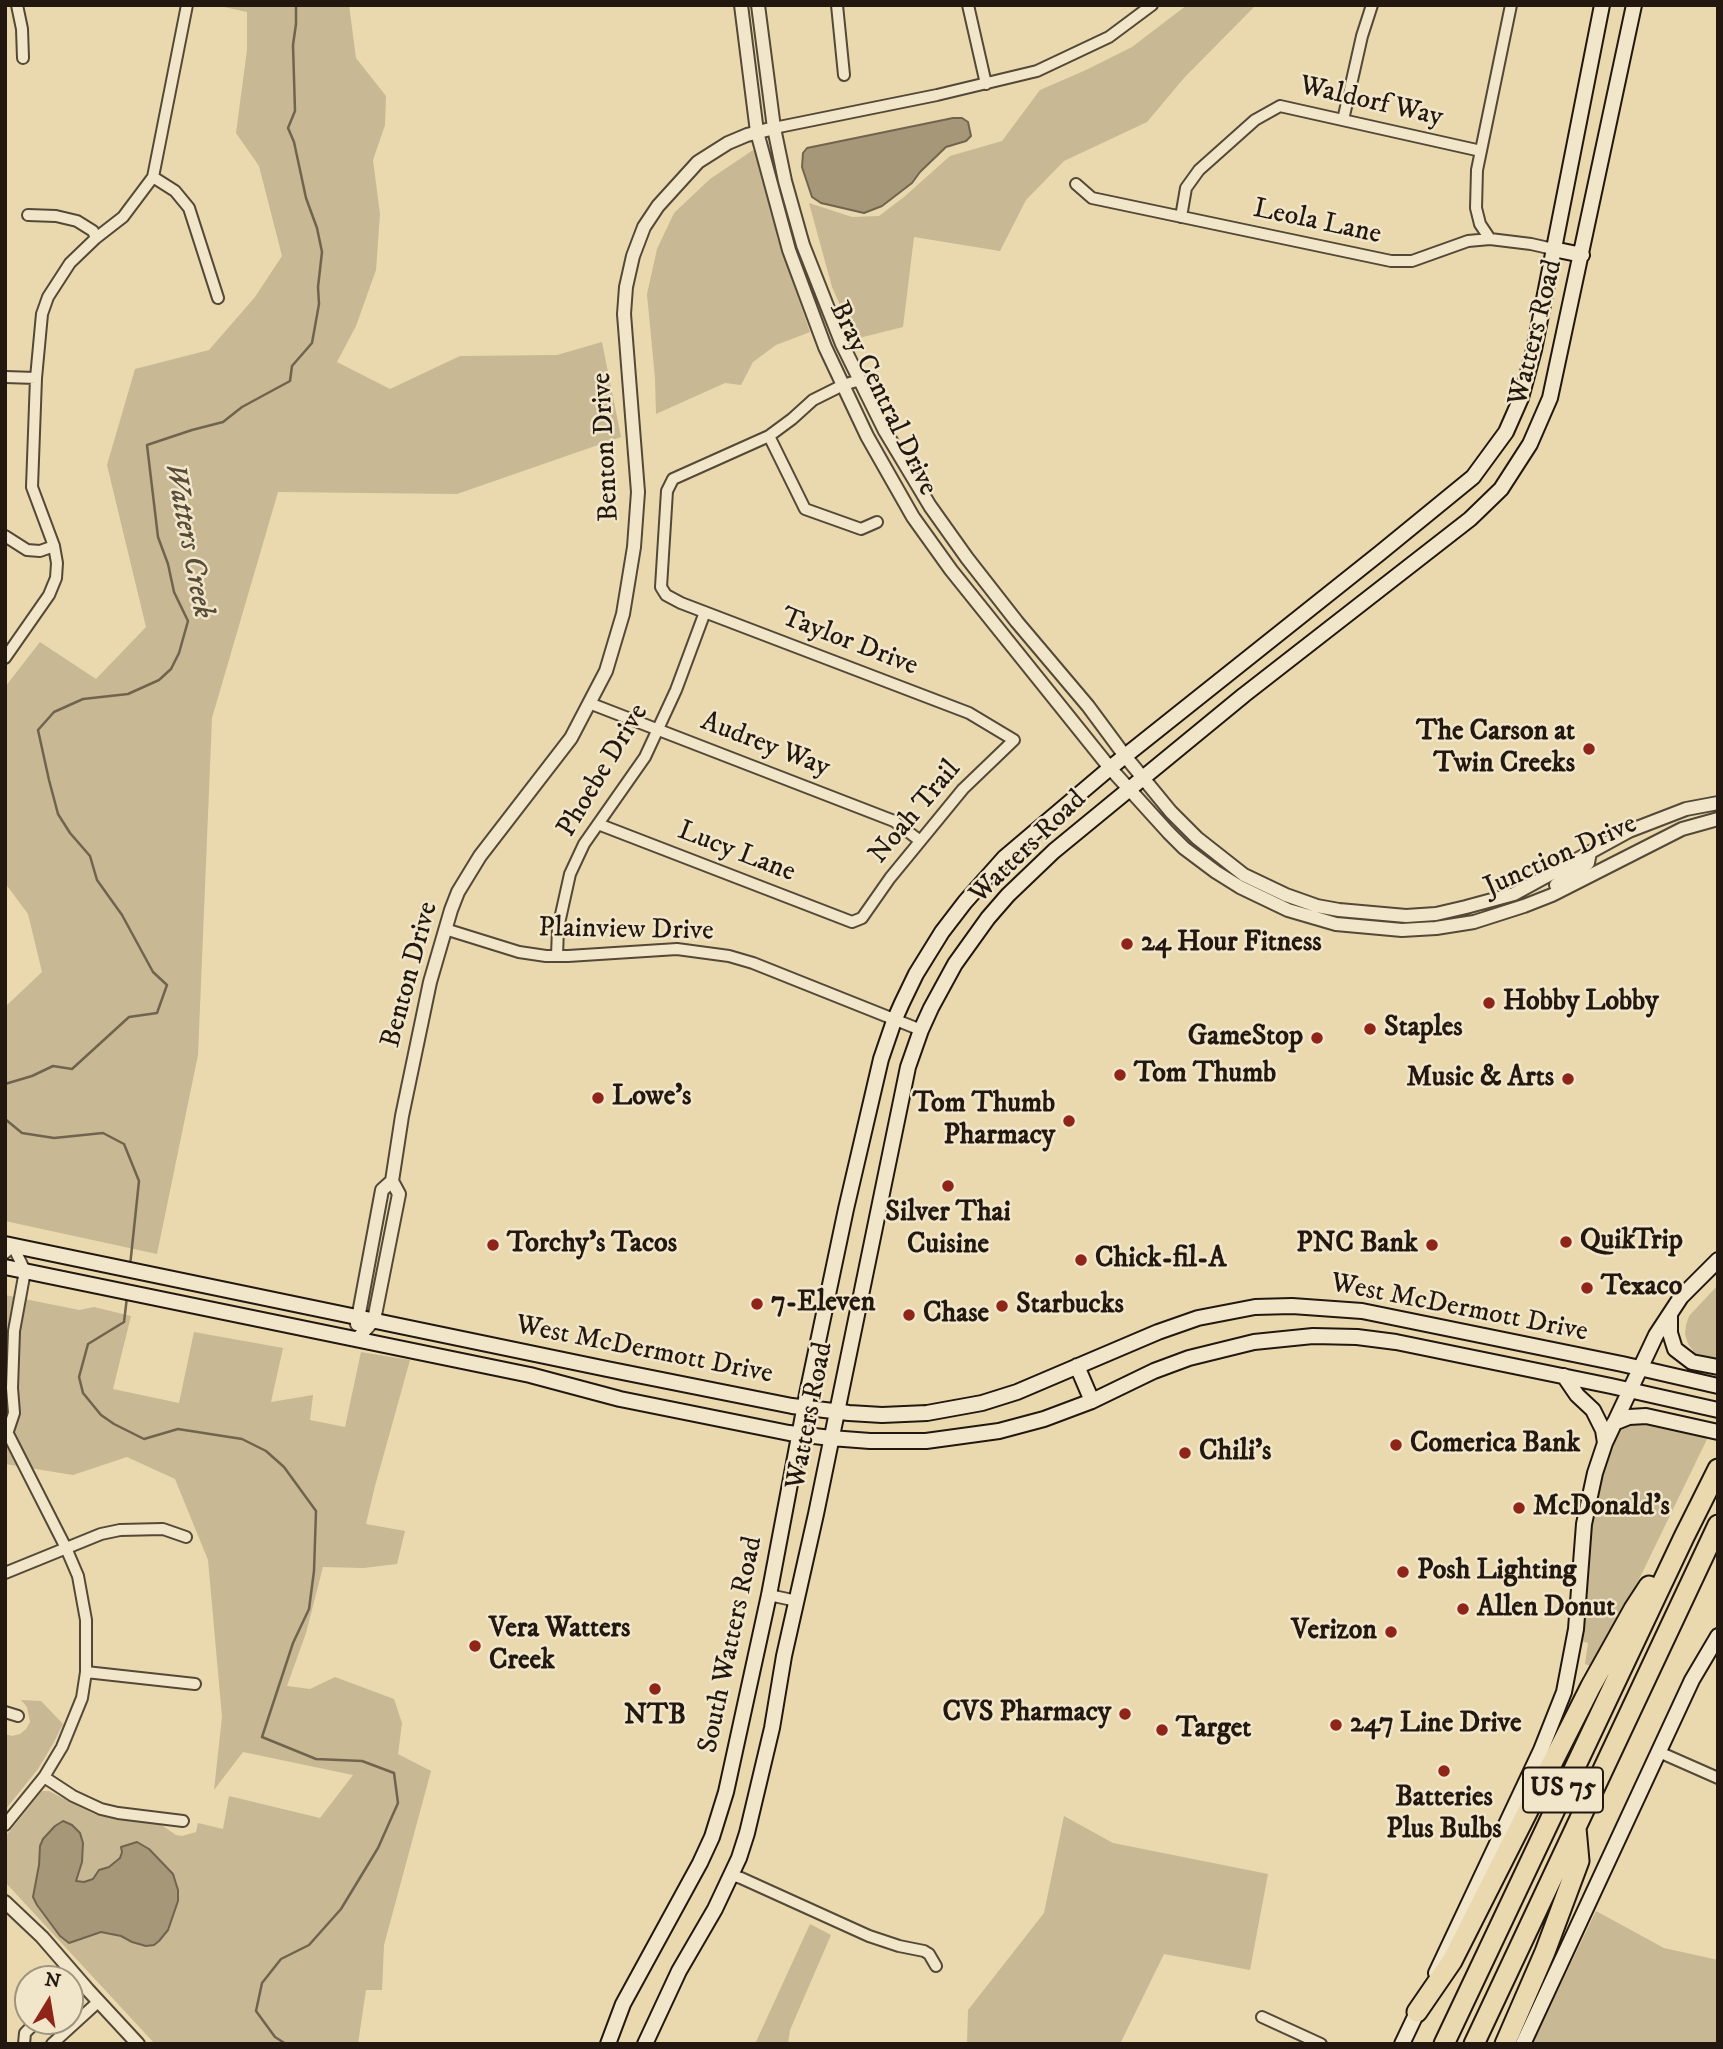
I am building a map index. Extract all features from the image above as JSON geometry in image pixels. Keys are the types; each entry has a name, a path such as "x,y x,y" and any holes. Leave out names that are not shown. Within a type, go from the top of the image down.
{"highway":[{"name":"US 75","path":"1444,2044 1718,1469"},
{"name":"US 75","path":"1474,2044 1718,1525"},
{"path":"1417,2012 1452,1961 1558,1750 1634,1609 1684,1536"},
{"path":"1505,2044 1545,1952 1579,1861 1576,1826"}],"main road":[{"name":"Watters Road","path":"800,1434 881,1059 894,1020 916,974 942,932 1005,857 1110,768 1473,477 1506,432 1521,398 1534,350 1602,5"},
{"name":"Watters Road","path":"645,2044 679,1971 715,1909 744,1846 908,1068 921,1030 955,964 988,918 1054,850 1249,691 1470,519 1501,489 1530,444 1550,398 1634,5"},
{"path":"1553,249 1582,255"},
{"name":"West McDermott Drive","path":"8,1248 95,1263 607,1369 836,1412 906,1415 982,1403 1017,1392 1158,1332 1198,1318 1255,1307 1292,1306 1362,1311 1718,1386"},
{"path":"1402,2044 1541,1750 1563,1692 1576,1629 1584,1524 1595,1473 1605,1443 1639,1368 1670,1314 1691,1286 1718,1260"},
{"name":"West McDermott Drive","path":"5,1267 530,1375 601,1394 831,1438 898,1441 954,1438 999,1431 1044,1419 1092,1401 1154,1371 1189,1358 1254,1342 1294,1338 1357,1337 1424,1348 1718,1410"},
{"path":"1357,1337 1362,1311"},
{"path":"1670,1314 1670,1333 1675,1349 1682,1357 1692,1362 1718,1367"},
{"path":"1077,1366 1092,1401"},
{"path":"601,1394 607,1369"},
{"path":"1564,1376 1577,1395 1593,1410 1603,1430 1605,1443"},
{"path":"1614,1423 1629,1417 1646,1416 1718,1432"},
{"name":"South Watters Road","path":"608,2044 623,2004 694,1877 712,1838 726,1792 769,1595 800,1434"},
{"path":"1523,2044 1692,1680 1718,1636"}],"street":[{"path":"17,5 22,29 23,58"},
{"path":"5,658 49,595 57,563 54,546 32,487 36,378 42,314 48,297 70,263 123,217 153,177 187,5"},
{"name":"Bray Central Drive","path":"741,5 757,132 789,250 825,347 867,436 913,517 1002,634 1129,790"},
{"name":"Bray Central Drive","path":"758,5 774,128 785,181 803,245 842,344 886,431 930,506 1017,622 1088,706 1143,777"},
{"path":"837,5 844,75"},
{"path":"968,5 986,84"},
{"name":"Benton Drive","path":"374,1320 399,1194 393,1181 402,1116 439,946 458,891 480,856 571,738 606,671 623,614 637,522 636,465 624,314 626,287 633,256 644,227 658,205 698,162 728,143 774,128 1037,71 1110,37 1152,5"},
{"path":"1343,120 1362,36 1372,5"},
{"path":"1490,239 1480,224 1476,208 1477,170 1511,5"},
{"name":"Waldorf Way","path":"1181,217 1186,188 1199,170 1255,120 1280,106 1481,151"},
{"path":"153,177 175,191 189,208 218,298"},
{"name":"Leola Lane","path":"1076,184 1092,198 1391,261 1412,261 1468,241 1490,239 1553,249"},
{"path":"28,215 56,216 77,221 93,232 96,238"},
{"path":"5,377 36,378"},
{"path":"860,380 813,400 769,436 805,509 861,529 877,522"},
{"name":"Taylor Drive","path":"769,436 673,479 667,491 660,579 666,595 969,713 1014,740"},
{"path":"5,536 27,550 40,551 54,546"},
{"name":"Phoebe Drive","path":"556,956 558,928 570,874 584,844 645,757 676,690 705,612"},
{"name":"Audrey Way","path":"589,703 894,821 919,841"},
{"name":"Noah Trail","path":"858,921 963,789 1014,740"},
{"name":"Junction Drive","path":"1143,777 1171,812 1197,838 1244,875 1317,906 1406,916 1466,908 1514,894 1629,831 1686,809 1718,803"},
{"name":"Junction Drive","path":"1129,790 1168,832 1216,872 1240,887 1287,910 1336,924 1382,930 1434,928 1474,922 1552,895 1682,829 1718,819"},
{"name":"Lucy Lane","path":"598,824 844,920 858,921"},
{"path":"1530,903 1588,863 1590,852"},
{"path":"1216,872 1232,872 1255,885 1273,889"},
{"name":"Plainview Drive","path":"445,929 519,952 556,956 677,949 729,956 921,1030"},
{"name":"Benton Drive","path":"357,1339 356,1317 382,1190 393,1181"},
{"path":"5,1825 44,1777 62,1748 82,1698 86,1672 86,1620 78,1576 6,1431 14,1413 14,1331 24,1271 8,1248"},
{"path":"357,1339 374,1320"},
{"path":"5,1573 101,1534 120,1530 163,1529 186,1537"},
{"path":"769,1595 797,1601"},
{"path":"86,1672 195,1684"},
{"path":"5,1712 18,1716"},
{"path":"1659,1752 1718,1778"},
{"path":"44,1777 74,1796 102,1809 183,1821"},
{"path":"731,1875 869,1936 924,1951 936,1966"},
{"path":"5,1902 42,1937 61,1965"},
{"path":"84,1991 98,2001 138,2044"},
{"path":"51,2044 98,2001"},
{"path":"1262,2017 1321,2044"}],"shaded area":[{"path":"215,5 349,5 356,58 386,96 385,125 373,160 380,214 376,270 356,326 337,362 390,389 460,356 557,355 602,342 621,437 457,494 278,492 212,718 198,1055 157,1254 5,1221 5,1007 42,972 28,914 5,883 5,687 40,642 96,679 146,627 107,465 135,369 209,350 255,297 282,256 259,166 236,133 247,50 247,12"},
{"path":"1187,5 1256,5 1184,78 1147,122 1064,161 1026,200 1000,251 914,237 903,327 855,339 832,287 809,203 852,217 879,216 950,156 1002,141 1040,90 1132,47"},
{"path":"962,118 968,122 971,136 966,141 946,147 912,183 882,206 864,213 821,203 812,197 802,167 803,153 807,148"},
{"path":"753,150 759,158 776,223 777,237 810,332 776,345 753,362 741,385 725,383 656,414 647,294 657,249 674,213 710,179"},
{"path":"1718,1285 1718,1361 1696,1354 1688,1344 1685,1334 1689,1316"},
{"path":"5,1295 79,1310 94,1307 131,1316 113,1389 179,1403 194,1332 283,1348 271,1402 313,1395 310,1420 345,1427 361,1352 410,1360 366,1524 405,1531 397,1564 363,1568 323,1567 306,1633 287,1686 310,1689 335,1677 394,1699 402,1723 398,1754 431,1771 384,1945 382,1990 366,1990 358,2044 155,2044 5,1882 5,1837 42,1791 49,1791 94,1814 160,1824 182,1836 196,1832 198,1823 223,1829 229,1796 320,1818 353,1775 243,1752 214,1790 222,1717 208,1560 175,1479 127,1457 73,1475 5,1464"},
{"path":"1632,1420 1709,1435 1596,1668 1585,1664 1588,1643 1581,1641 1587,1555 1596,1496 1607,1454 1619,1430"},
{"path":"21,1700 41,1701 63,1724 38,1769 5,1810 5,1734 20,1734 30,1722 27,1707"},
{"path":"1064,1816 1113,1843 1268,1874 1250,1970 1164,1954 1120,2044 967,2044 968,2010 1044,1913"},
{"path":"63,1821 80,1833 83,1843 82,1862 76,1881 93,1879 99,1870 109,1867 120,1858 121,1847 137,1842 149,1849 173,1874 178,1901 168,1930 154,1945 146,1946 121,1936 101,1932 69,1943 60,1936 37,1905 33,1897 40,1846 43,1839"},
{"path":"1596,1911 1664,1948 1718,1960 1718,2044 1532,2044"},
{"path":"810,1924 831,1935 790,2030 788,2044 755,2044"}],"waterway":[{"name":"Watters Creek","path":"5,1084 53,1066 72,1069 129,1017 157,1013 167,985 153,972 122,915 97,880 90,856 58,814 38,730 54,712 83,699 128,694 159,680 171,669 179,653 188,621 174,592 158,537 147,445 223,422 242,407 290,381 292,366 312,343 319,304 322,252 288,128 295,111 293,45 296,5"},
{"name":"Watters Creek","path":"5,1119 22,1133 54,1138 103,1133 124,1144 139,1181 130,1266"},
{"name":"Watters Creek","path":"127,1297 124,1322 88,1344 79,1377 83,1393 101,1415 144,1439 178,1429 242,1439 266,1451 284,1467 316,1511 314,1571 309,1609 293,1643 262,1737 316,1759 362,1761 394,1773 398,1803 378,1848 341,1909 309,1945 281,1959 262,1983 256,2011 275,2037 286,2044"}],"place":[{"name":"The Carson at Twin Creeks","path":"1589,749"},
{"name":"24 Hour Fitness","path":"1127,944"},
{"name":"Hobby Lobby","path":"1489,1003"},
{"name":"Staples","path":"1370,1029"},
{"name":"GameStop","path":"1317,1038"},
{"name":"Tom Thumb","path":"1120,1075"},
{"name":"Music & Arts","path":"1568,1079"},
{"name":"Lowe's","path":"598,1098"},
{"name":"Tom Thumb Pharmacy","path":"1069,1121"},
{"name":"Silver Thai Cuisine","path":"948,1186"},
{"name":"QuikTrip","path":"1566,1242"},
{"name":"Torchy's Tacos","path":"493,1245"},
{"name":"PNC Bank","path":"1432,1245"},
{"name":"Chick-fil-A","path":"1081,1260"},
{"name":"Texaco","path":"1587,1288"},
{"name":"7-Eleven","path":"757,1304"},
{"name":"Starbucks","path":"1002,1306"},
{"name":"Chase","path":"909,1315"},
{"name":"Comerica Bank","path":"1396,1445"},
{"name":"Chili's","path":"1185,1453"},
{"name":"McDonald's","path":"1519,1508"},
{"name":"Posh Lighting","path":"1403,1572"},
{"name":"Allen Donut","path":"1463,1609"},
{"name":"Verizon","path":"1391,1632"},
{"name":"Vera Watters Creek","path":"475,1646"},
{"name":"NTB","path":"655,1689"},
{"name":"CVS Pharmacy","path":"1125,1714"},
{"name":"247 Line Drive","path":"1336,1725"},
{"name":"Target","path":"1162,1730"},
{"name":"Batteries Plus Bulbs","path":"1444,1771"}]}
